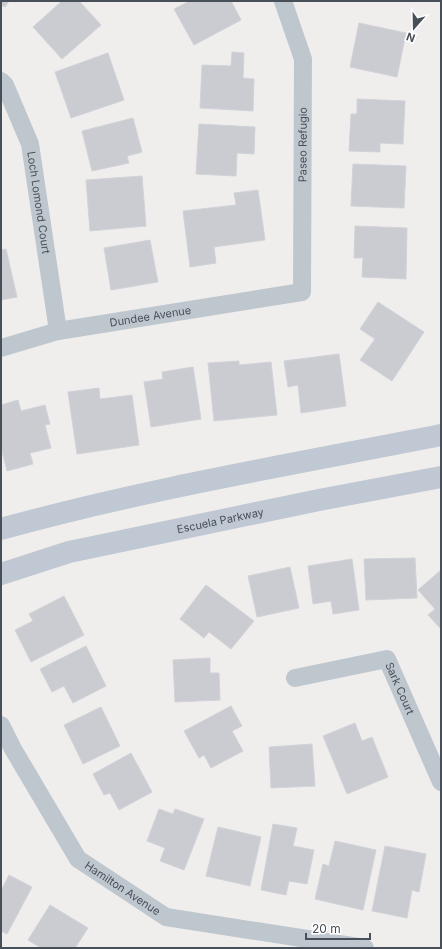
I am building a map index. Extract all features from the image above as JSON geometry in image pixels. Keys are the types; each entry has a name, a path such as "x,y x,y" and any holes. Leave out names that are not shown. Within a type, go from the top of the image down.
{"street":[{"name":"Paseo Refugio","path":"283,1 303,59 302,292"},
{"name":"Loch Lomond Court","path":"1,81 5,85 30,144 58,332"},
{"name":"Dundee Avenue","path":"1,348 58,332 302,292"},
{"path":"1,529 58,513 133,496 441,435"},
{"name":"Escuela Parkway","path":"1,574 70,552 319,500 441,477"},
{"name":"Sark Court","path":"295,678 388,659 441,782"},
{"name":"Hamilton Avenue","path":"1,725 7,752 78,859 166,917 366,948"}],"building":[{"path":"1,1 9,1 5,7 1,5"},
{"path":"62,1 79,1 101,25 62,59 33,27"},
{"path":"190,1 231,1 241,20 194,45 174,9"},
{"path":"359,23 406,33 397,77 350,67"},
{"path":"232,52 244,53 243,78 254,79 253,111 200,108 202,65 231,66"},
{"path":"108,53 124,100 71,118 55,72"},
{"path":"357,99 405,101 403,144 380,143 380,152 349,151 351,114 357,114"},
{"path":"133,118 142,152 127,156 129,163 92,171 82,131"},
{"path":"199,124 255,127 254,154 237,153 236,176 196,174"},
{"path":"353,164 406,166 404,208 351,206"},
{"path":"142,176 146,226 90,231 86,180"},
{"path":"258,190 265,240 214,247 216,263 190,267 183,211 236,205 234,193"},
{"path":"355,226 407,228 406,279 362,277 363,258 354,258"},
{"path":"150,240 158,282 111,290 104,248"},
{"path":"6,249 17,297 1,300 1,250"},
{"path":"378,302 424,332 392,381 360,360 375,339 360,329"},
{"path":"339,354 346,406 301,413 298,385 288,387 284,361"},
{"path":"239,361 239,365 271,362 277,415 214,421 208,363"},
{"path":"193,367 201,419 151,427 144,382 163,379 162,372"},
{"path":"99,388 100,399 132,395 139,445 77,454 68,392"},
{"path":"18,400 21,411 45,405 50,424 45,425 51,448 30,453 33,464 7,471 1,447 1,405"},
{"path":"415,558 417,598 366,600 364,559"},
{"path":"352,559 359,610 333,614 331,601 313,604 308,566"},
{"path":"290,567 299,608 257,617 248,576"},
{"path":"441,570 441,629 428,615 435,609 418,590"},
{"path":"206,585 254,621 231,649 209,632 204,638 180,619"},
{"path":"64,596 84,635 31,662 15,630 33,621 29,614"},
{"path":"86,646 106,686 73,703 64,686 52,692 40,669"},
{"path":"210,658 210,673 219,673 220,700 175,702 173,660"},
{"path":"231,706 242,726 232,731 243,751 211,768 204,755 199,758 184,731"},
{"path":"101,707 120,746 83,764 64,725"},
{"path":"355,723 362,741 372,737 388,777 347,794 323,736"},
{"path":"312,744 315,786 271,788 269,747"},
{"path":"131,753 152,792 119,810 110,793 104,795 93,774"},
{"path":"159,809 173,814 175,809 204,819 184,870 160,861 165,848 147,841"},
{"path":"273,824 297,828 293,846 314,850 307,884 289,881 286,895 261,890"},
{"path":"218,827 261,837 250,886 206,876"},
{"path":"335,841 376,850 363,910 315,899 323,864 329,866"},
{"path":"385,846 426,854 419,892 412,890 407,918 372,911"},
{"path":"9,875 32,887 7,934 1,931 1,888 2,889"},
{"path":"50,905 88,928 75,948 41,948 28,940"}]}
